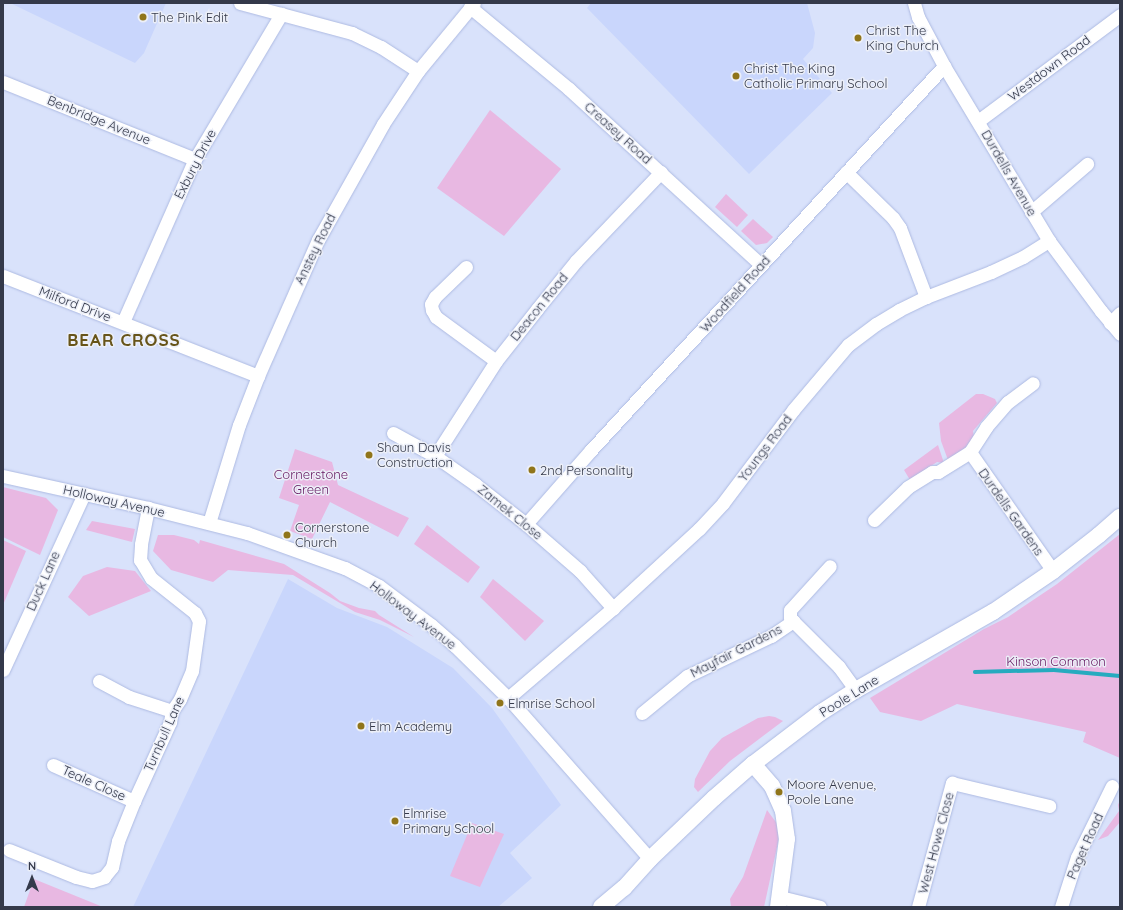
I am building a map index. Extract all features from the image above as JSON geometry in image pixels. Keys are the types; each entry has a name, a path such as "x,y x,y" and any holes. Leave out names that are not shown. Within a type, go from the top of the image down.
{"street":[{"path":"240,3 352,33 381,47 418,71"},
{"name":"Durdells Avenue","path":"914,3 918,17 944,66 1049,241 1110,323 1120,334"},
{"name":"Anstey Road","path":"209,523 239,425 258,376 318,240 383,124 418,71 472,5"},
{"name":"Creasey Road","path":"472,5 569,89 761,265"},
{"name":"Exbury Drive","path":"123,322 195,159 281,14"},
{"name":"Westdown Road","path":"978,121 1120,15"},
{"name":"Woodfield Road","path":"526,524 944,66"},
{"name":"Benbridge Avenue","path":"3,82 195,159"},
{"path":"1031,212 1087,164"},
{"name":"Deacon Road","path":"436,456 496,361 576,262 661,172"},
{"path":"846,172 894,218 900,228 926,296"},
{"name":"Youngs Road","path":"508,698 678,550 723,503 793,410 848,345 876,324 926,296 991,272 1049,241"},
{"path":"466,267 434,297 431,304 432,310 436,317 496,361"},
{"name":"Milford Drive","path":"3,276 258,376"},
{"path":"1110,323 1120,313"},
{"path":"874,520 908,487 932,472 938,472 970,452 986,427 1008,402 1033,383"},
{"name":"Zamek Close","path":"393,433 436,456 526,524 580,571 612,608"},
{"name":"Durdells Gardens","path":"970,452 1053,571"},
{"name":"Holloway Avenue","path":"3,476 148,508 247,533 313,555 345,568 379,586 431,624 508,698 650,859"},
{"name":"Duck Lane","path":"3,670 84,494"},
{"name":"Turnbull Lane","path":"9,850 76,877 92,881 104,878 112,867 118,842 134,801 170,722 172,711 180,699 192,671 199,621 195,613 184,602 151,578 140,560 141,544 148,508"},
{"name":"Poole Lane","path":"601,907 624,888 650,859 709,802 753,764 820,713 856,690 993,612 1053,571 1120,517"},
{"name":"Mayfair Gardens","path":"830,566 790,610 790,618 839,667 856,690"},
{"name":"Mayfair Gardens","path":"642,713 687,676 772,636 793,622"},
{"path":"99,681 129,697 172,711"},
{"path":"753,764 772,786 783,811 787,839 779,902 820,907"},
{"name":"Teale Close","path":"53,766 134,801"},
{"name":"West Howe Close","path":"918,907 952,783 1049,806"},
{"name":"Paget Road","path":"1061,907 1077,857 1112,786"}],"shaded area":[{"path":"10,3 166,3 144,53 135,63"},
{"name":"Christ The King Catholic Primary School","path":"591,3 807,3 815,33 813,48 803,59 832,93 749,174 587,8"},
{"name":"Elm Academy","path":"288,579 337,608 387,627 453,668 492,708 561,805 510,853 532,878 498,907 133,907"}],"green space":[{"path":"490,110 561,169 504,236 437,188"},
{"path":"726,194 748,215 737,227 715,207"},
{"path":"753,219 773,237 767,243 756,245 741,231"},
{"path":"976,394 983,394 995,399 997,403 973,431 974,437 965,448 948,460 941,441 939,423"},
{"path":"938,445 944,463 937,462 910,480 904,470"},
{"name":"Cornerstone Green","path":"295,449 332,462 338,485 409,518 398,537 330,502 312,539 290,531 299,505 279,498"},
{"path":"3,487 46,498 58,510 40,555 3,537"},
{"path":"92,521 135,529 132,542 86,530"},
{"path":"427,525 480,567 468,583 414,544"},
{"name":"Kinson Common","path":"1120,534 1120,758 1083,742 1086,732 957,704 921,721 880,712 870,698 984,629 1008,617 1057,584"},
{"path":"158,535 174,535 194,540 199,544 200,540 284,564 340,601 359,608 375,611 414,637 380,620 355,612 293,575 228,570 213,582 171,570 153,551"},
{"path":"3,540 26,551 3,605"},
{"path":"107,567 135,571 151,591 89,616 68,597 83,576"},
{"path":"493,579 544,621 525,641 480,597"},
{"path":"769,716 783,721 730,761 698,792 694,787 695,779 710,751 722,738 758,718"},
{"path":"1120,800 1120,822 1108,836 1098,840 1119,811 1118,805"},
{"path":"767,810 781,829 764,907 731,907 730,899 743,877"},
{"path":"472,823 504,834 480,887 450,876"},
{"path":"34,879 103,907 24,907"}],"waterway":[{"path":"975,672 1054,670 1120,676"}],"place":[{"name":"The Pink Edit","path":"143,17"},
{"name":"Christ The King Church","path":"858,38"},
{"name":"Christ The King Catholic Primary School","path":"736,76"},
{"name":"Shaun Davis Construction","path":"369,455"},
{"name":"2nd Personality","path":"532,470"},
{"name":"Cornerstone Church","path":"287,535"},
{"name":"Elmrise School","path":"500,703"},
{"name":"Elm Academy","path":"361,726"},
{"name":"Moore Avenue, Poole Lane","path":"779,792"},
{"name":"Elmrise Primary School","path":"395,821"}],"district":[{"name":"BEAR CROSS","path":"124,340"}]}
